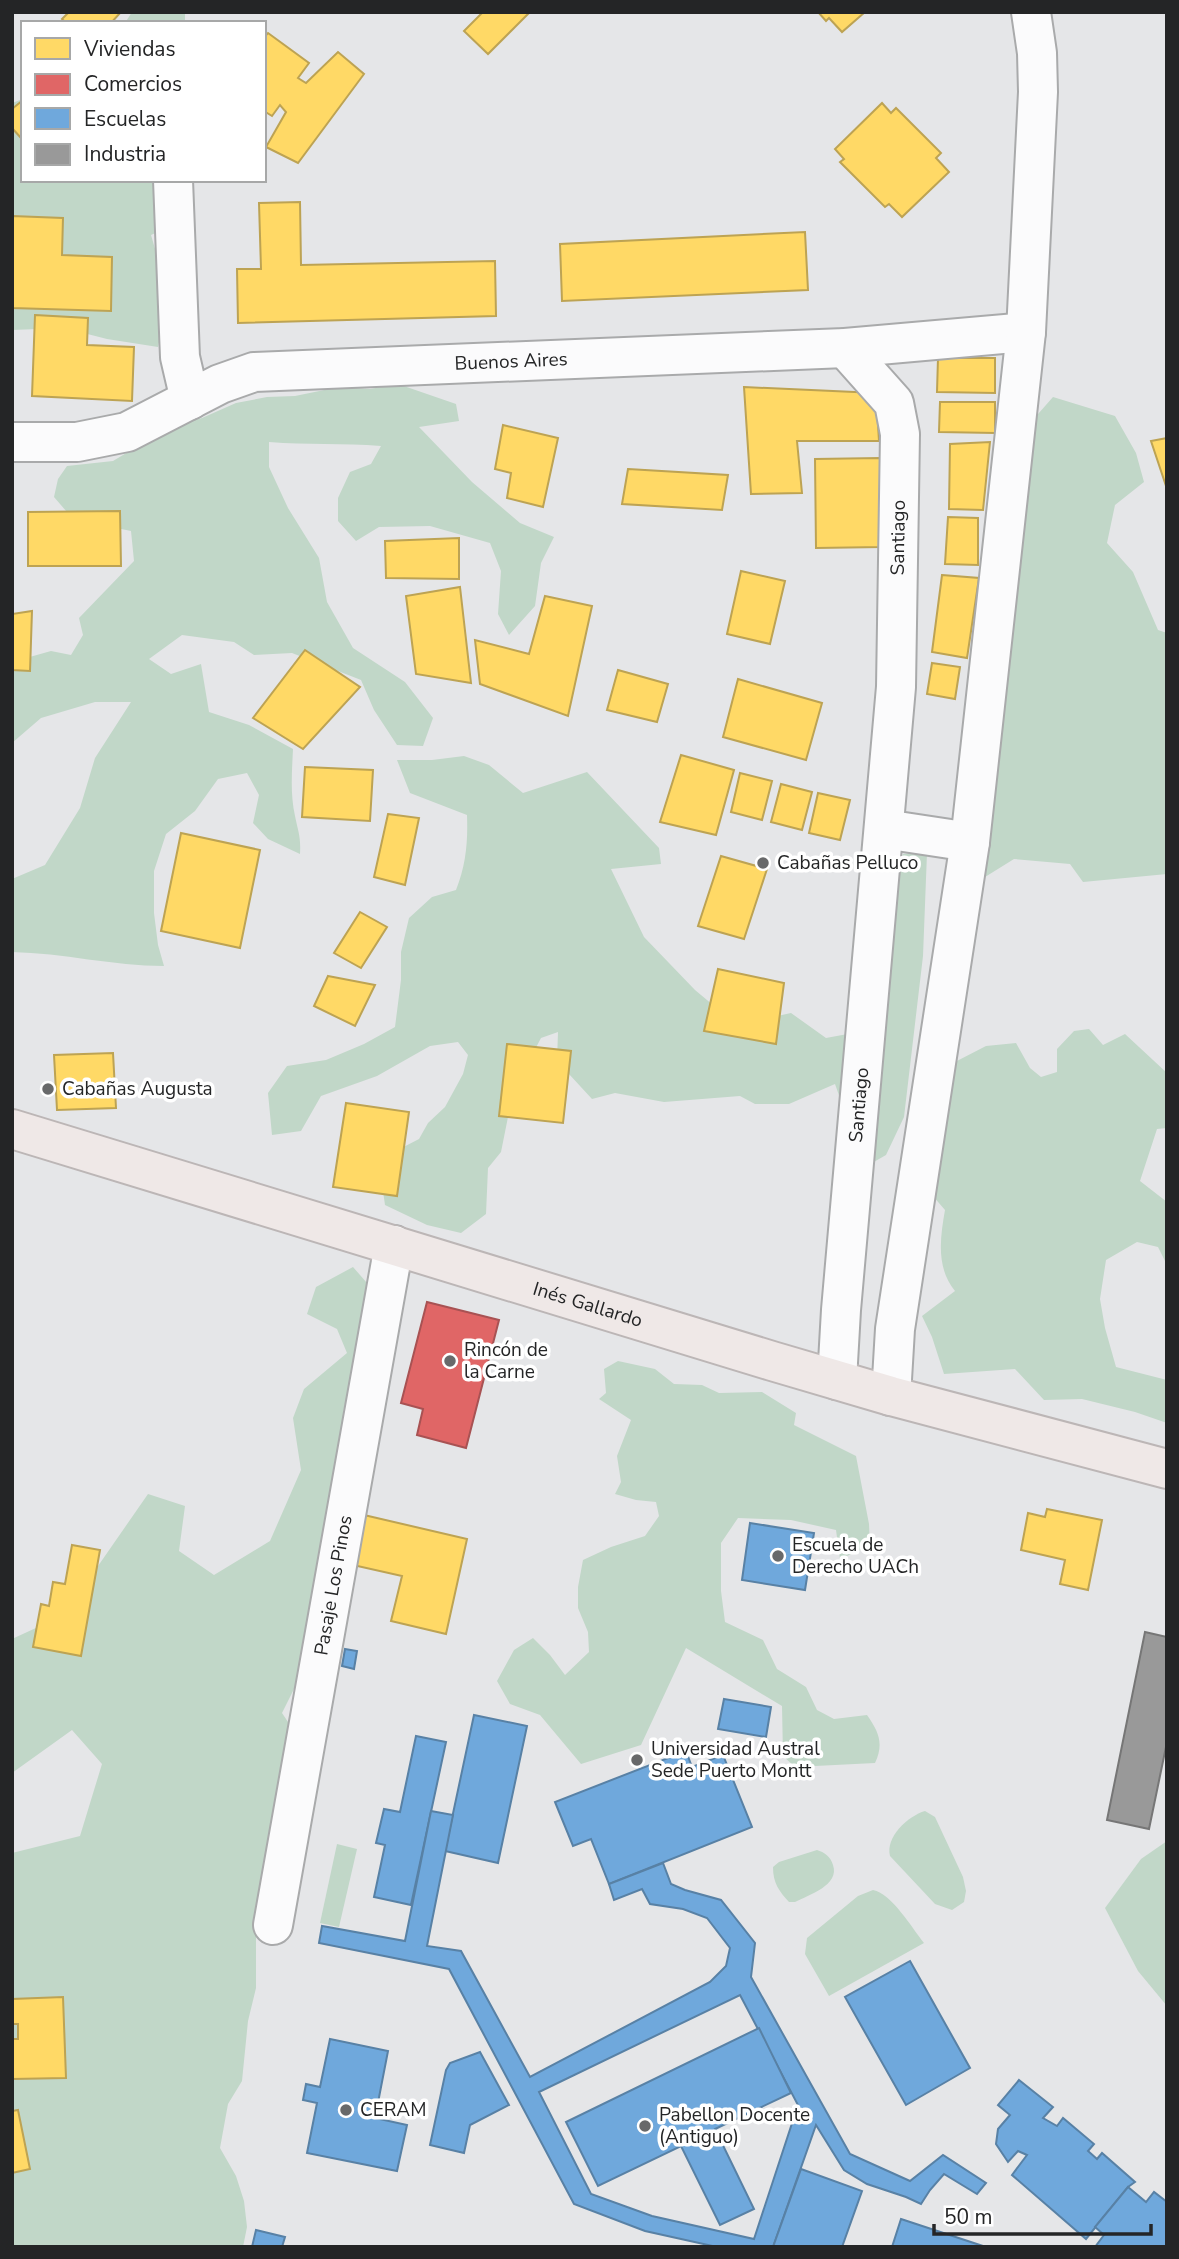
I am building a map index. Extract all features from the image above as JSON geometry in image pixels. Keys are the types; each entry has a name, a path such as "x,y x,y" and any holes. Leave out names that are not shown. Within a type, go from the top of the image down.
{"highway":[{"name":"Inés Gallardo","path":"12,1129 891,1396 1167,1469"}],"street":[{"path":"891,1396 895,1329 970,842 1026,332 1038,92 1037,53 1031,12"},
{"path":"173,182 180,357 190,400"},
{"name":"Buenos Aires","path":"12,442 77,442 127,432 220,384 254,372 845,348 1026,332"},
{"name":"Santiago","path":"838,1380 841,1310 896,687 900,434 894,403 845,348"},
{"path":"884,829 970,842"},
{"name":"Pasaje Los Pinos","path":"273,1925 394,1245"}],"green space":[{"path":"132,12 185,12 185,21 126,21"},
{"path":"21,100 21,182 193,182 194,216 151,235 169,297 158,347 107,339 64,328 12,330 12,103"},
{"path":"398,384 456,404 459,421 419,427 472,482 520,523 554,537 541,563 535,606 509,635 498,614 501,571 490,543 430,526 379,527 356,541 338,521 338,498 350,472 371,464 381,446 269,442 269,467 288,508 319,558 327,602 353,648 405,682 433,718 423,746 397,745 374,710 361,680 292,653 254,655 234,642 182,635 149,659 171,674 201,664 209,712 249,725 293,749 292,799 300,838 300,854 268,839 253,823 259,795 247,773 218,779 195,811 166,834 154,871 154,913 164,966 12,952 12,879 45,865 80,808 95,758 131,702 95,702 41,718 12,743 12,662 51,651 71,655 83,635 79,618 134,561 131,531 73,519 54,497 58,479 67,466 113,461 168,428 202,418 236,403 267,397 295,396 339,387 370,389"},
{"path":"1053,397 1115,416 1136,453 1144,482 1115,505 1107,543 1133,572 1158,630 1167,633 1167,874 1083,882 1070,864 1014,859 977,882 1031,422"},
{"path":"464,756 489,765 523,793 587,772 659,848 661,864 611,869 644,937 695,990 737,1025 791,1013 826,1038 880,1028 888,994 894,928 894,876 903,854 927,853 923,956 904,1117 886,1155 872,1163 842,1104 835,1084 789,1104 755,1104 740,1096 664,1102 615,1093 592,1099 557,1061 558,1032 541,1038 520,1078 510,1107 501,1152 488,1168 486,1214 461,1233 427,1225 385,1205 381,1177 390,1154 419,1139 428,1123 445,1107 463,1074 468,1055 458,1042 430,1046 377,1076 321,1096 301,1131 272,1135 268,1093 287,1066 326,1060 395,1027 401,980 401,952 409,918 432,897 456,890 467,844 467,815 410,793 397,760"},
{"path":"1089,1029 1103,1045 1125,1034 1167,1073 1167,1128 1157,1129 1140,1181 1167,1202 1167,1265 1158,1247 1137,1242 1106,1260 1100,1299 1116,1367 1167,1380 1167,1423 1082,1399 1044,1400 1015,1369 944,1374 922,1316 955,1291 942,1263 941,1242 945,1210 926,1188 953,1063 986,1046 1016,1043 1030,1068 1041,1077 1057,1072 1057,1049 1074,1031"},
{"path":"353,1267 374,1291 362,1350 344,1407 337,1480 319,1553 324,1605 299,1679 282,1713 298,1737 263,1872 256,1937 256,1988 248,2021 242,2081 228,2104 220,2148 236,2176 244,2201 247,2227 243,2247 12,2247 12,2173 30,2169 18,2111 12,2109 12,1853 80,1836 102,1764 72,1730 12,1773 12,1639 64,1615 148,1494 185,1506 179,1551 214,1575 270,1541 301,1470 293,1418 304,1389 347,1353 337,1329 307,1314 316,1287"},
{"path":"618,1361 655,1369 674,1384 702,1385 719,1393 762,1392 796,1413 794,1425 856,1456 869,1524 870,1546 840,1559 836,1530 791,1520 738,1518 721,1543 721,1591 725,1622 763,1640 777,1669 806,1687 817,1710 834,1719 867,1715 875,1727 880,1744 875,1763 795,1767 783,1756 782,1706 686,1648 641,1745 581,1764 540,1715 510,1704 497,1681 514,1650 533,1638 565,1675 589,1652 588,1632 578,1608 578,1587 583,1560 645,1536 659,1516 656,1502 615,1494 621,1482 617,1456 631,1420 599,1399 606,1393 604,1369"},
{"path":"925,1811 935,1817 963,1877 966,1891 964,1902 952,1910 935,1904 890,1856 891,1842 899,1828"},
{"path":"1167,1841 1167,2006 1138,1971 1105,1908 1141,1859"},
{"path":"337,1844 357,1849 339,1927 320,1923"},
{"path":"817,1850 827,1855 832,1862 832,1878 815,1892 795,1902 789,1902 777,1886 773,1867 779,1862"},
{"path":"873,1890 894,1905 924,1943 829,1996 805,1954 807,1938 858,1896"}],"building: Viviendas":[{"path":"69,12 121,12 113,21 62,19"},
{"path":"479,12 530,12 488,54 464,31 481,14"},
{"path":"818,12 865,12 842,32 829,18 826,21"},
{"path":"268,33 309,63 298,78 306,83 338,52 364,74 298,163 266,147 286,112 280,105 272,116 266,112"},
{"path":"21,102 21,138 12,128 12,109"},
{"path":"882,103 891,113 896,108 941,153 936,158 949,172 902,217 889,204 885,207 840,162 844,159 835,149"},
{"path":"300,202 301,265 495,261 496,316 238,323 237,269 261,269 259,203"},
{"path":"12,216 63,218 62,255 112,257 111,311 12,308"},
{"path":"805,232 808,290 562,301 560,244"},
{"path":"35,315 88,318 87,345 134,347 132,401 32,396"},
{"path":"938,358 995,358 995,393 937,392"},
{"path":"744,387 876,393 879,441 797,441 802,493 751,494"},
{"path":"940,402 995,402 995,433 939,432"},
{"path":"503,425 558,438 543,507 507,498 511,473 495,469"},
{"path":"1167,438 1167,489 1151,441"},
{"path":"990,442 983,510 949,509 950,444"},
{"path":"880,458 882,547 816,548 815,459"},
{"path":"628,469 728,475 722,510 622,504"},
{"path":"120,511 121,566 28,566 28,512"},
{"path":"948,517 978,518 978,565 945,564"},
{"path":"459,538 459,579 386,578 385,541"},
{"path":"741,571 785,581 770,644 727,634"},
{"path":"942,575 979,578 967,658 932,652"},
{"path":"460,587 471,683 416,674 406,596"},
{"path":"545,596 592,606 568,716 480,684 475,640 529,654"},
{"path":"32,611 30,671 12,670 12,614"},
{"path":"305,650 360,687 303,749 253,718"},
{"path":"932,663 960,667 955,699 927,694"},
{"path":"618,670 668,684 657,722 607,710"},
{"path":"738,679 822,703 806,760 723,737"},
{"path":"681,755 734,770 716,835 660,822"},
{"path":"305,767 373,770 370,821 302,817"},
{"path":"740,773 772,781 762,820 731,812"},
{"path":"781,784 812,792 802,830 771,822"},
{"path":"818,793 850,800 840,840 809,833"},
{"path":"388,814 419,818 405,885 374,877"},
{"path":"181,833 260,850 240,948 161,931"},
{"path":"721,856 767,869 744,939 698,926"},
{"path":"360,912 387,927 361,968 334,953"},
{"path":"718,969 784,983 776,1044 704,1031"},
{"path":"328,976 375,985 355,1026 314,1006"},
{"path":"507,1044 571,1051 563,1123 499,1116"},
{"path":"113,1053 116,1108 57,1110 54,1055"},
{"path":"346,1103 409,1112 397,1196 333,1187"},
{"path":"1047,1509 1102,1520 1088,1590 1060,1584 1065,1560 1021,1550 1028,1513 1045,1517"},
{"path":"364,1515 467,1539 446,1634 391,1621 402,1576 353,1565"},
{"path":"72,1545 100,1550 81,1656 33,1647 41,1604 49,1606 53,1582 65,1584"},
{"path":"63,1997 66,2078 12,2079 12,2039 18,2039 18,2024 12,2024 12,1999"},
{"path":"18,2110 30,2169 12,2173 12,2111"}],"building: Comercios":[{"name":"Rincón de la Carne","path":"427,1302 499,1320 466,1448 417,1435 423,1409 401,1403"}],"building: Escuelas":[{"name":"Escuela de Derecho UACh","path":"750,1523 814,1533 805,1590 742,1580"},
{"path":"345,1649 357,1651 354,1669 342,1666"},
{"path":"724,1699 771,1707 766,1737 718,1729"},
{"path":"474,1715 527,1726 498,1863 445,1851"},
{"path":"416,1736 446,1742 411,1905 374,1897 385,1845 376,1843 384,1809 400,1812"},
{"path":"686,1751 692,1767 723,1755 752,1827 609,1884 591,1839 573,1846 555,1802"},
{"path":"431,1811 453,1815 427,1946 461,1951 530,2077 710,1982 726,1966 730,1948 707,1918 683,1909 650,1904 642,1889 614,1900 609,1884 663,1863 671,1884 721,1900 755,1943 751,1977 850,2154 910,2181 943,2155 986,2183 977,2194 944,2174 921,2204 867,2184 844,2170 816,2125 773,2247 717,2247 645,2231 574,2204 449,1969 319,1943 322,1926 405,1941","holes":["740,1995 798,2105 754,2239 652,2216 591,2194 539,2092"]},
{"path":"910,1961 970,2068 906,2105 845,1997"},
{"name":"Pabellon Docente (Antiguo)","path":"759,2028 791,2093 715,2129 754,2209 720,2225 681,2146 598,2186 566,2122"},
{"name":"CERAM","path":"330,2039 388,2051 375,2118 407,2125 397,2171 307,2153 317,2103 303,2100 306,2084 320,2087"},
{"name":"CERAM","path":"480,2052 509,2105 470,2125 464,2153 430,2145 446,2070 450,2063"},
{"path":"1019,2080 1053,2107 1043,2118 1057,2126 1063,2118 1094,2144 1088,2151 1097,2159 1102,2153 1135,2182 1086,2239 1012,2175 1027,2155 1018,2151 1008,2162 996,2144 998,2129 1010,2115 998,2105"},
{"path":"801,2169 862,2191 842,2247 773,2247"},
{"path":"1128,2187 1146,2202 1154,2192 1167,2202 1167,2247 1095,2247 1104,2235 1095,2227"},
{"path":"901,2219 986,2247 892,2247"},
{"path":"256,2230 285,2237 282,2247 252,2247"}],"building: Industria":[{"path":"1145,1632 1167,1637 1167,1742 1149,1829 1107,1820"}],"place":[{"name":"Cabañas Pelluco","path":"763,863"},
{"name":"Cabañas Augusta","path":"48,1089"},
{"name":"Rincón de la Carne","path":"450,1361"},
{"name":"Escuela de Derecho UACh","path":"778,1556"},
{"name":"Universidad Austral Sede Puerto Montt","path":"637,1760"},
{"name":"CERAM","path":"346,2110"},
{"name":"Pabellon Docente (Antiguo)","path":"645,2126"}]}
